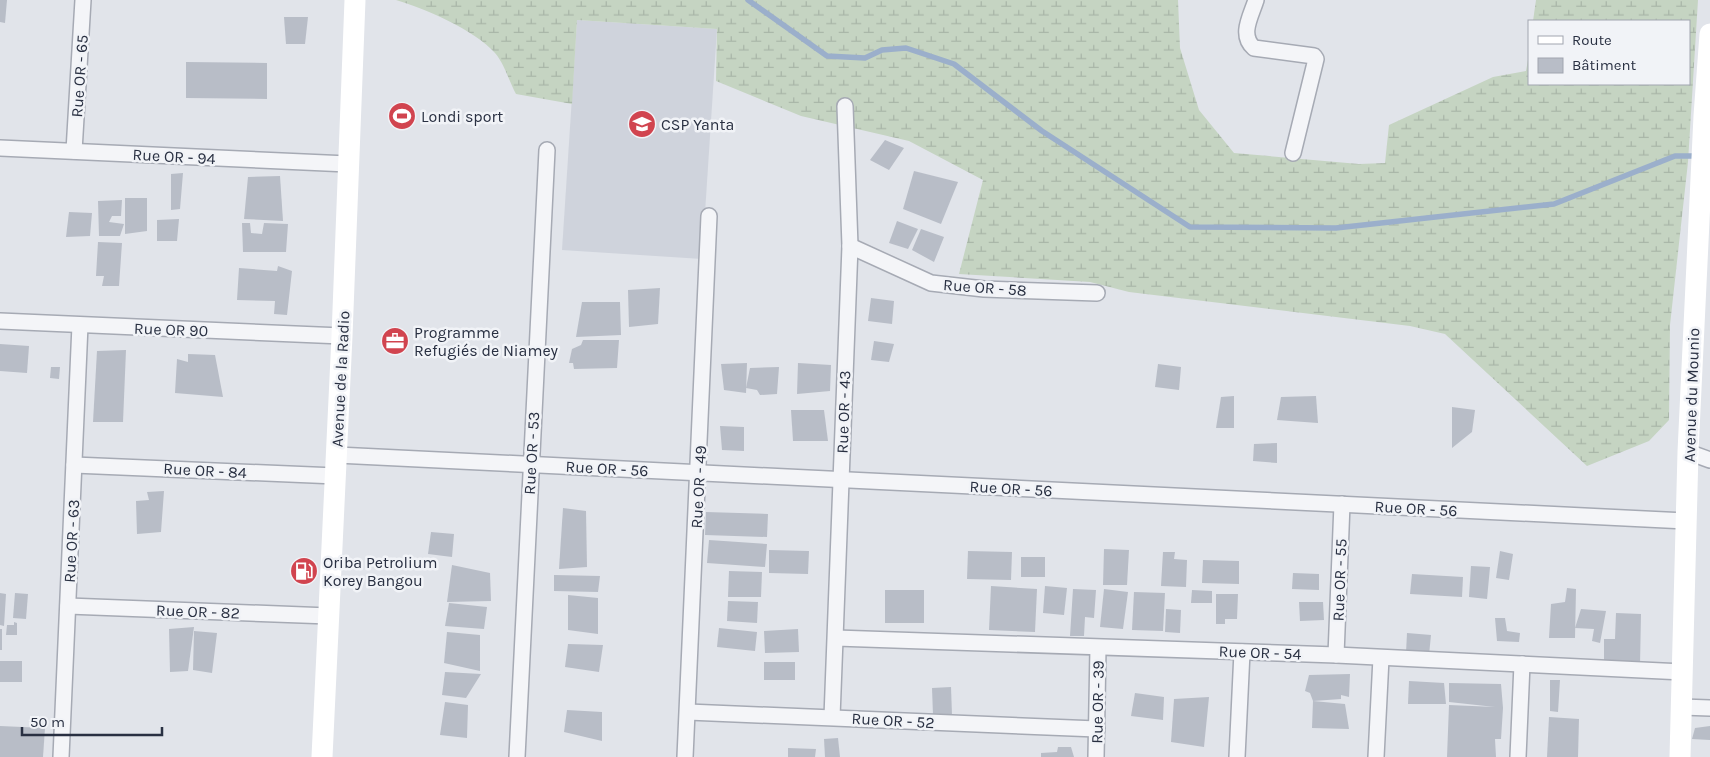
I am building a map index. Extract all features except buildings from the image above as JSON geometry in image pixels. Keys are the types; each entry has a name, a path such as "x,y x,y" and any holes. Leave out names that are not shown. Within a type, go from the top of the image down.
{"street":[{"name":"Rue OR - 65","path":"74,151 83,0"},
{"name":"Avenue de la Radio","path":"322,757 342,336 355,0"},
{"path":"1256,0 1245,32 1248,43 1254,48 1314,56 1316,59 1293,153"},
{"name":"Avenue du Mounio","path":"1680,757 1688,452 1700,187 1710,34"},
{"name":"Rue OR - 43","path":"832,717 850,246 844,106"},
{"name":"Rue OR - 94","path":"0,148 348,164"},
{"name":"Rue OR - 53","path":"517,757 547,150"},
{"name":"Rue OR - 49","path":"685,757 709,216"},
{"name":"Rue OR - 58","path":"850,246 939,284 984,289 1097,293"},
{"name":"Rue OR 90","path":"0,321 342,336"},
{"name":"Rue OR - 63","path":"61,757 80,325"},
{"path":"1688,452 1710,460"},
{"name":"Rue OR - 84","path":"74,465 336,466"},
{"name":"Rue OR - 56","path":"336,466 530,465 1686,521"},
{"name":"Rue OR - 55","path":"1336,655 1342,504"},
{"name":"Rue OR - 82","path":"68,606 329,616"},
{"name":"Rue OR - 54","path":"836,638 1336,655 1683,672"},
{"name":"Rue OR - 39","path":"1096,757 1098,648"},
{"path":"1238,757 1242,652"},
{"path":"1376,757 1381,658"},
{"path":"1518,757 1522,664"},
{"path":"1682,707 1710,708"},
{"name":"Rue OR - 52","path":"688,712 1097,729"}],"shaded area":[{"path":"577,20 717,29 702,259 562,250"}],"green space":[{"path":"396,0 1178,0 1180,48 1199,110 1234,153 1359,164 1385,163 1389,125 1493,77 1526,71 1528,60 1528,85 1690,85 1690,20 1533,20 1536,0 1698,0 1688,162 1670,325 1669,420 1649,441 1587,466 1445,334 1410,326 1129,292 1090,282 959,274 983,180 909,141 801,116 716,81 717,29 577,20 572,104 516,94 501,62 486,44 462,28 420,8"}],"waterway":[{"path":"748,0 827,56 865,58 882,50 906,48 954,64 1042,131 1190,227 1336,228 1554,204 1675,156 1698,156"}],"place":[{"name":"Londi sport","path":"402,116"},
{"name":"CSP Yanta","path":"642,124"},
{"name":"Programme Refugiés de Niamey","path":"395,341"},
{"name":"Oriba Petrolium Korey Bangou","path":"304,571"}]}
